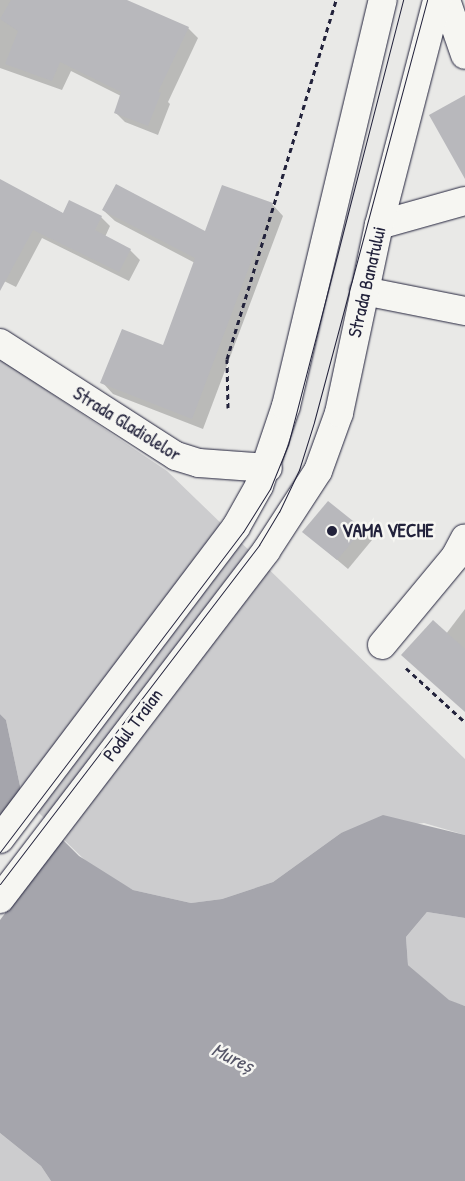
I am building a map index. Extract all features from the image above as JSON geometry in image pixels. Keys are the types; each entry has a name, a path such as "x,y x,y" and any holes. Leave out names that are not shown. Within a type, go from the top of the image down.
{"main road":[{"path":"268,468 286,406 383,0"},
{"name":"Strada Banatului","path":"266,550 318,472 330,442 379,225 438,0"},
{"path":"446,0 465,55"},
{"path":"379,225 465,201"},
{"path":"364,291 465,311"},
{"name":"Strada Gladiolelor","path":"0,343 176,456 199,463 268,468"},
{"name":"Podul Traian","path":"0,839 236,527 268,468"},
{"path":"382,645 455,558 465,538"},
{"name":"Podul Traian","path":"0,899 266,550"}],"path":[{"path":"228,408 227,359 336,0"},
{"path":"382,645 465,722"}],"shaded area":[{"path":"0,359 167,471 465,759 465,835 424,823 341,833 273,882 222,899 191,903 133,890 93,868 23,800 6,720 0,714"},
{"path":"427,912 465,918 465,1006 449,1001 408,965 406,937"},
{"path":"0,1133 41,1166 51,1181 0,1181"}],"water":[{"name":"Mureș","path":"0,714 6,720 23,800 79,856 133,890 191,903 222,899 273,882 341,833 383,815 465,835 465,918 427,912 406,937 408,965 449,1000 465,1006 465,1181 51,1181 41,1166 0,1133"}],"pier":[{"path":"25,799 63,837 0,920 0,826"}],"building":[{"path":"11,0 127,0 189,27 158,92 161,93 148,126 114,113 121,92 60,62 52,81 5,64 18,31 0,19"},
{"path":"465,95 465,179 429,115"},
{"path":"0,179 63,213 69,200 102,216 95,230 131,249 119,272 33,230 0,291"},
{"path":"116,184 205,231 222,185 273,203 192,419 100,383 122,329 163,345 195,258 102,210"},
{"name":"VAMA VECHE","path":"328,501 363,529 337,560 302,532"},
{"path":"433,620 465,649 465,712 401,655"}],"tram line":[{"path":"0,852 243,532 270,489 288,445 403,0"},
{"path":"0,884 259,545 279,512 299,470 314,422 427,0"}],"place":[{"name":"VAMA VECHE","path":"332,531"}]}
